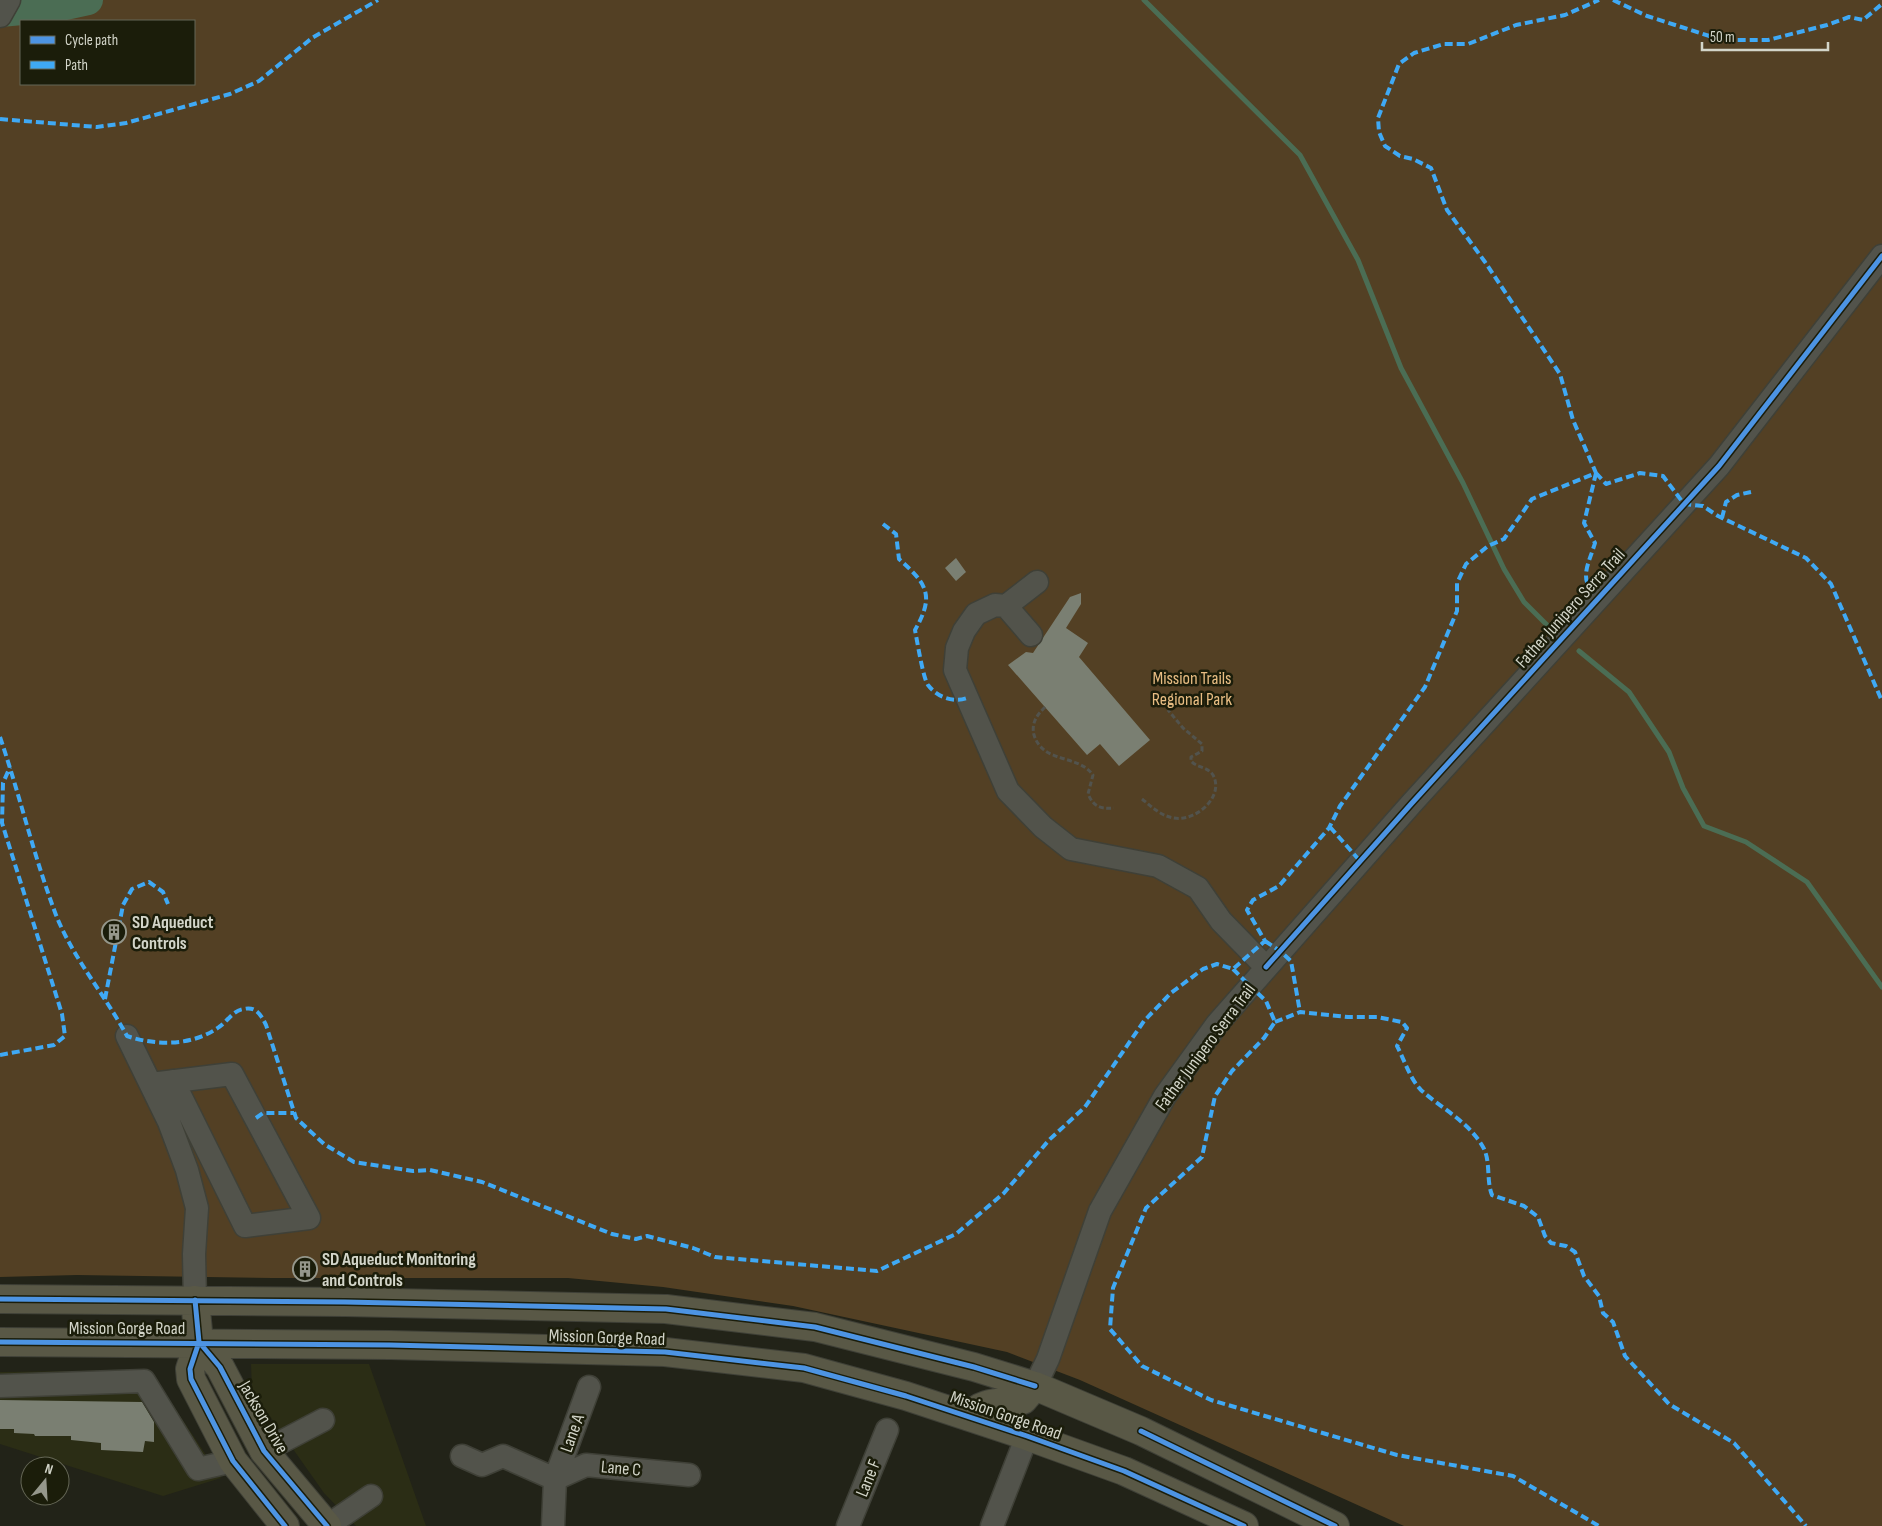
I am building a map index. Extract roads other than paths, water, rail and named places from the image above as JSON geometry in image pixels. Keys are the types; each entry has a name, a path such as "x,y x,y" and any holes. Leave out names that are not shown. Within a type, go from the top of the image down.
{"main road":[{"name":"Mission Gorge Road","path":"0,1300 195,1300 666,1309 815,1327 974,1367 1035,1386 1140,1431 1335,1526"},
{"path":"195,1300 199,1342 190,1369 191,1379 233,1461 285,1526"},
{"name":"Mission Gorge Road","path":"0,1342 199,1342 665,1352 804,1368 906,1396 1027,1436 1124,1471 1244,1526"},
{"name":"Jackson Drive","path":"199,1342 220,1367 264,1451 327,1526"},
{"path":"969,1417 976,1407 984,1404 1023,1400 1035,1386"}],"street":[{"path":"0,16 9,0"},
{"name":"Father Junipero Serra Trail","path":"1035,1386 1048,1359 1100,1211 1165,1096 1217,1024 1412,803 1719,466 1882,256"},
{"path":"1037,582 1006,606 995,605 976,614 964,631 957,648 955,670 1008,791 1043,827 1071,849 1158,866 1198,888 1221,921 1266,967"},
{"path":"1006,606 1031,635"},
{"path":"126,1036 172,1130 187,1170 197,1208 194,1254 195,1300"},
{"path":"151,1084 173,1081 232,1074 309,1218 245,1226 173,1081"},
{"path":"0,1386 144,1381 198,1469 233,1461"},
{"name":"Lane A","path":"553,1526 555,1479 589,1388"},
{"path":"264,1451 323,1420"},
{"name":"Lane F","path":"848,1526 887,1430"},
{"path":"992,1526 1027,1436"},
{"path":"462,1456 482,1465 503,1456 555,1479"},
{"name":"Lane C","path":"555,1479 586,1465 689,1475"},
{"path":"327,1526 371,1496"}],"waterway":[{"path":"0,12 56,7 88,0"},
{"path":"1144,0 1300,155 1358,260 1401,368 1463,483 1504,569 1524,602 1548,626"},
{"path":"1579,651 1629,692 1669,752 1683,788 1704,826 1746,842 1807,882 1882,987"}],"place":[{"name":"SD Aqueduct Controls","path":"114,932"},
{"name":"SD Aqueduct Monitoring and Controls","path":"305,1269"}],"park label":[{"name":"Mission Trails Regional Park","path":"1192,688"}]}
